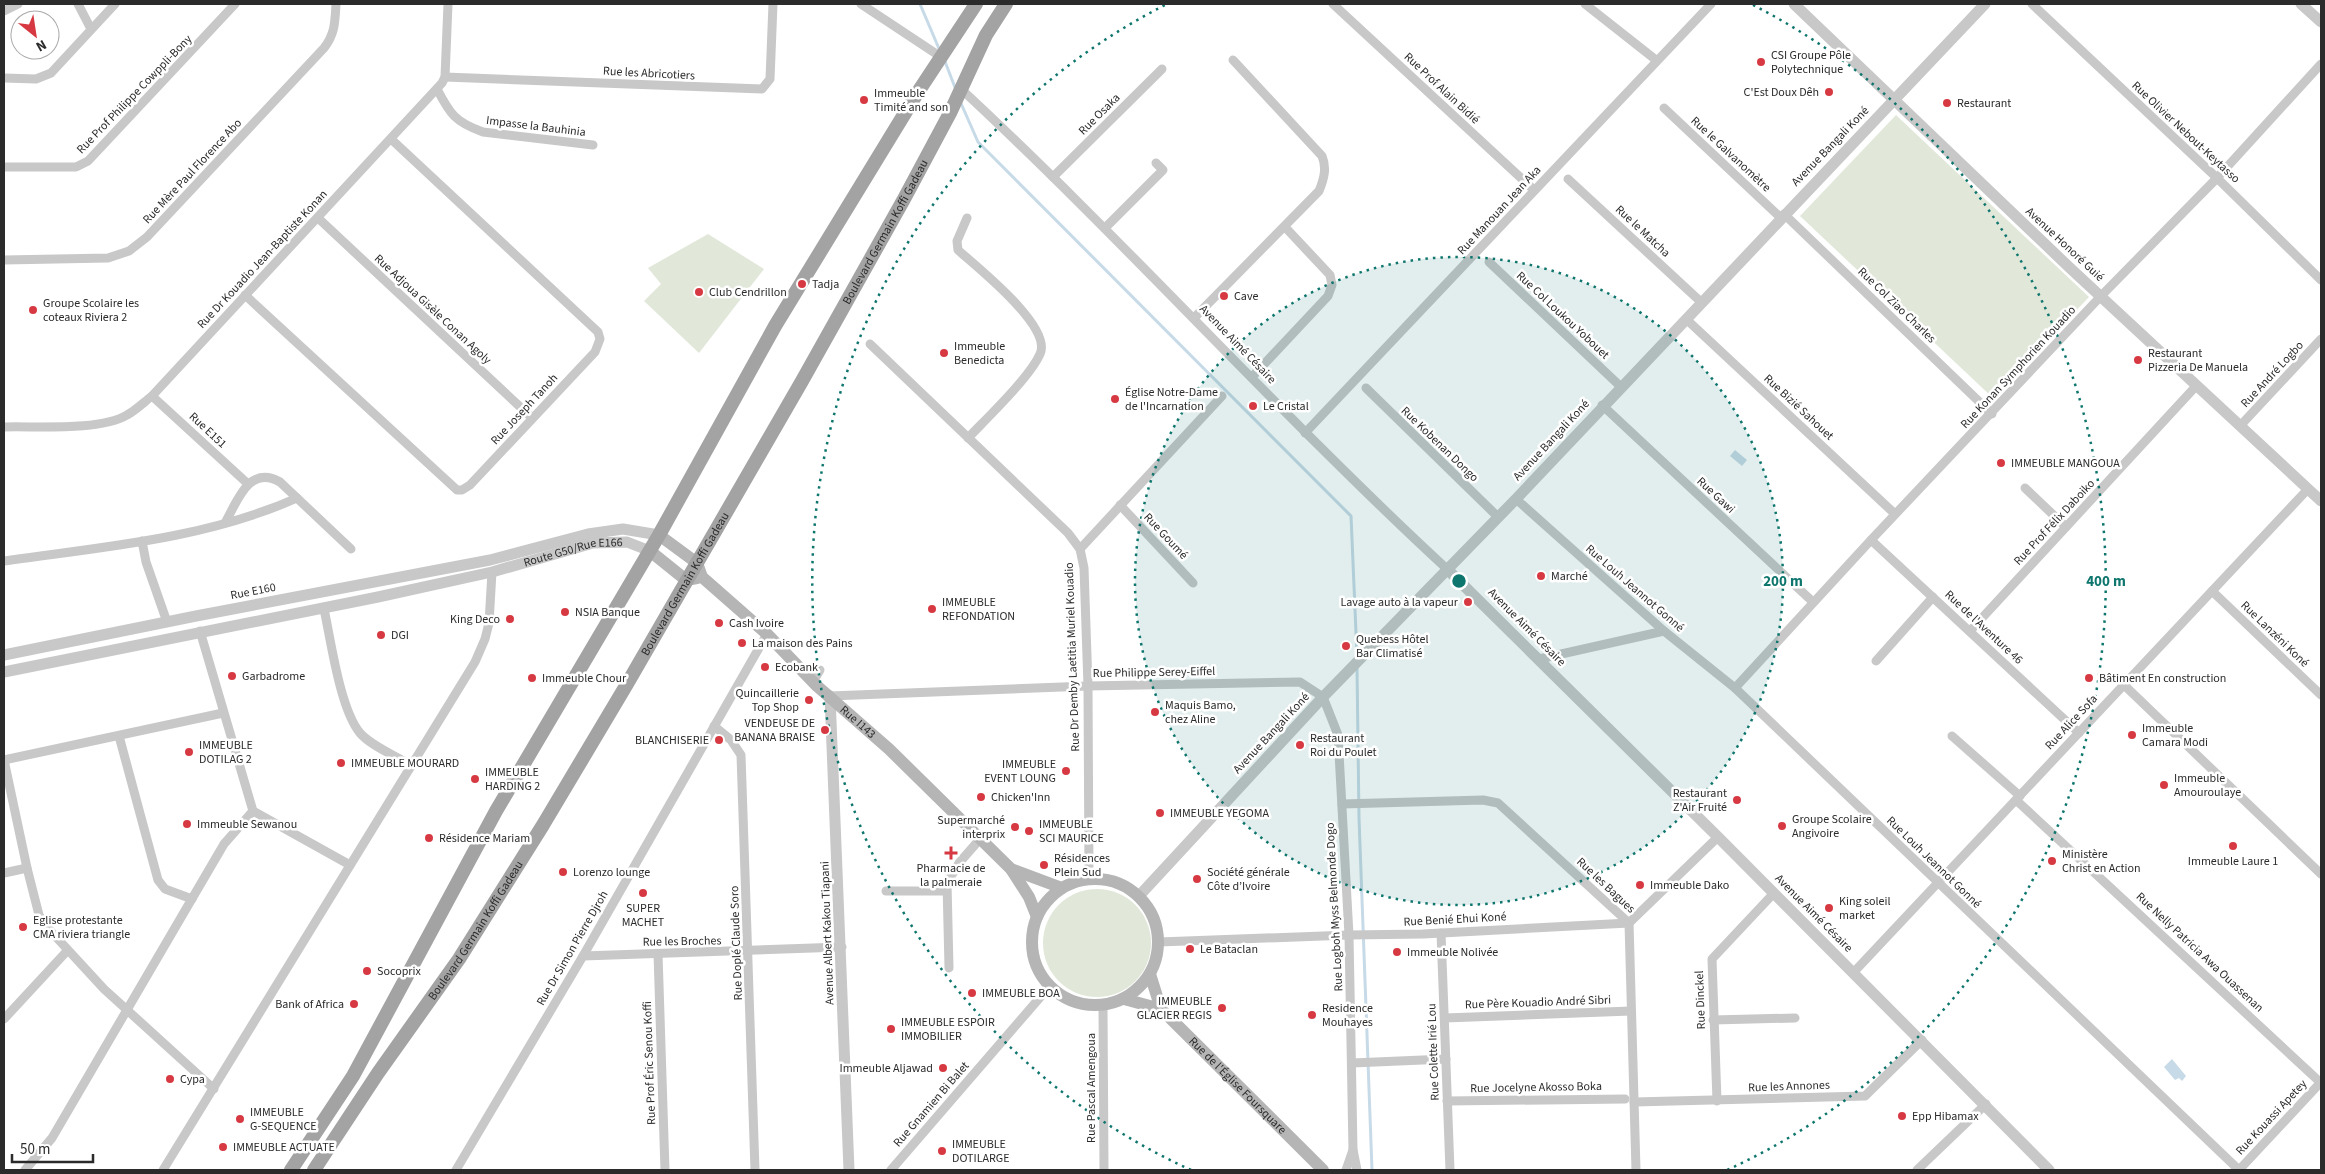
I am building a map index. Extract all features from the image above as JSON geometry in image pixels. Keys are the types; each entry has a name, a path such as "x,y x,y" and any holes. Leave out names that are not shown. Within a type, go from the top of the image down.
{"main road":[{"path":"291,1170 354,1076 496,811 650,552 775,326 941,57 976,4"},
{"name":"Boulevard Germain Koffi Gadeau","path":"314,1170 378,1073 459,960 543,825 697,563 904,199 950,113 986,35 1006,4"},
{"path":"659,535 697,563 702,577 686,580"},
{"name":"Route G50/Rue E166","path":"650,552 686,580"},
{"name":"Rue I143","path":"702,577 768,634 813,682 888,749 1011,869 1029,897 1037,917"},
{"name":"Rue I143","path":"1011,869 1062,888"},
{"path":"1089,879 1115,882 1139,896 1151,911 1159,942 1157,959 1150,974 1139,989 1124,999 1103,1006 1078,1003 1065,999 1049,987 1038,972 1032,954 1032,935 1037,917 1050,899 1062,888 1089,879"},
{"name":"Rue de l'Église Foursquare","path":"1150,974 1161,1009 1319,1166 1336,1170"},
{"name":"Rue de l'Église Foursquare","path":"1124,999 1161,1009"}],"street":[{"path":"4,11 18,4"},
{"path":"78,4 91,29"},
{"path":"4,78 48,76 116,4"},
{"name":"Rue Prof Philippe Cowppli-Bony","path":"4,167 76,167 88,162 235,4"},
{"name":"Rue Mère Paul Florence Abo","path":"4,260 108,258 129,251 147,237 324,48 335,29 336,4"},
{"name":"Rue Dr Kouadio Jean-Baptiste Konan","path":"4,427 90,425 110,422 126,416 152,396 438,89 445,77 448,4"},
{"name":"Rue les Abricotiers","path":"445,77 762,89 770,79 773,4"},
{"path":"861,4 941,57"},
{"name":"Rue Prof Alain Bidié","path":"1334,4 1534,190"},
{"path":"1585,4 1656,60"},
{"name":"Rue Manouan Jean Aka","path":"1305,433 1711,4"},
{"name":"Avenue Honoré Guié","path":"1794,4 2101,296 2321,501"},
{"name":"Avenue Bangali Koné","path":"1139,896 1323,697 1497,516 1516,499 1602,405 1686,319 1984,4"},
{"name":"Rue Olivier Nebout-Keytasso","path":"2032,4 2217,178 2321,280"},
{"path":"2301,4 2321,22"},
{"path":"1194,318 1319,191 1325,163 1322,156 1233,60"},
{"name":"Rue Konan Symphorien Kouadio","path":"1734,688 2101,296 2217,178 2321,64"},
{"name":"Rue Osaka","path":"1053,177 1162,69"},
{"name":"Avenue Aimé Césaire","path":"960,88 1105,228 1305,433 1539,659 1986,1104 2049,1170"},
{"name":"Impasse la Bauhinia","path":"438,89 450,114 468,127 483,132 593,145"},
{"name":"Rue le Galvanomètre","path":"1664,108 1782,216"},
{"name":"Rue Joseph Tanoh","path":"246,295 456,490 462,490 470,485 595,352 600,339 598,332 391,139"},
{"path":"1105,228 1163,170 1156,163"},
{"name":"Rue le Matcha","path":"1568,179 1701,302"},
{"name":"Rue Col Ziao Charles","path":"1782,216 1992,414"},
{"name":"Rue Adjoua Gisèle Conan Agoly","path":"318,218 532,418"},
{"path":"967,218 958,241 958,250 1024,312 1036,326 1042,346 1041,354 1028,372 968,438"},
{"path":"1252,377 1328,296 1332,284 1330,275 1285,227"},
{"name":"Rue Col Loukou Yobouet","path":"1488,262 1620,386"},
{"name":"Rue Bizié Sahouet","path":"1686,319 1895,514"},
{"name":"Rue André Logbo","path":"2240,426 2321,340"},
{"name":"Rue Dr Demby Laetitia Muriel Kouadio","path":"870,344 1068,533 1080,549 1084,568 1088,686 1089,879"},
{"name":"Rue Prof Félix Daboiko","path":"1970,631 2197,385"},
{"name":"Rue Kobenan Dongo","path":"1366,388 1497,516"},
{"name":"Rue E151","path":"152,396 247,484"},
{"path":"1080,549 1222,396"},
{"name":"Rue Gawi","path":"1602,405 1813,602"},
{"path":"225,524 247,484 264,477 271,477 297,498 351,549"},
{"path":"2026,488 2066,527"},
{"name":"Rue Alice Sofa","path":"1853,972 1939,884 2123,684 2308,488"},
{"path":"4,561 142,541 225,524 251,517 297,498"},
{"name":"Rue Louh Jeannot Gonné","path":"1516,499 1664,631 1734,688 2239,1170"},
{"name":"Rue Goumé","path":"1120,505 1193,583"},
{"name":"Route G50/Rue E166","path":"507,556 588,534 623,529 659,535"},
{"name":"Rue de l'Aventure 46","path":"1871,540 2079,733"},
{"path":"142,541 146,562 167,622"},
{"name":"Route G50/Rue E166","path":"492,572 593,543 627,542 650,552"},
{"path":"4,672 200,631 324,608 492,572 507,556"},
{"name":"Rue E160","path":"4,655 507,556"},
{"path":"163,1170 475,662 489,624 492,572"},
{"name":"Rue Lanzéni Koné","path":"2212,591 2321,695"},
{"path":"1876,661 1933,597"},
{"path":"324,608 346,702 356,726 366,738 412,766"},
{"path":"200,631 253,811 350,865"},
{"path":"1539,659 1664,631"},
{"name":"Rue Dr Simon Pierre Djroh","path":"456,1170 583,956 768,634"},
{"path":"813,682 820,670"},
{"name":"Rue Philippe Serey-Eiffel","path":"830,696 1088,686 1300,682 1323,697"},
{"path":"2123,684 2321,874"},
{"name":"Avenue Albert Kakou Tiapani","path":"830,696 842,947 849,1170"},
{"name":"Rue Logboh Myss Belmonde Dogo","path":"1323,697 1338,735 1349,935 1353,1150 1357,1170"},
{"path":"214,1088 127,1010 66,951 45,925 39,915 27,868 4,760 223,713"},
{"name":"Rue Doplé Claude Soro","path":"714,726 731,740 742,755 755,1170"},
{"path":"119,736 158,880 165,889 192,899"},
{"name":"Rue Nelly Patricia Awa Ouassenan","path":"1952,736 2321,1082"},
{"name":"Rue les Bagues","path":"1342,804 1483,800 1498,803 1629,923 1636,1170"},
{"path":"25,1170 52,1138 224,844 253,811"},
{"path":"1629,923 1718,837"},
{"path":"949,968 946,891 951,875 980,839"},
{"path":"4,873 27,868"},
{"path":"886,891 946,891"},
{"name":"Rue Dinckel","path":"1717,1100 1712,959 1774,893"},
{"name":"Rue Benié Ehui Koné","path":"1159,942 1441,933 1629,923"},
{"name":"Rue Colette Irié Lou","path":"1441,933 1446,1018 1450,1170"},
{"name":"Rue les Broches","path":"583,956 749,952 842,947"},
{"path":"4,1020 66,951"},
{"name":"Rue Prof Éric Senou Koffi","path":"658,954 665,1170"},
{"name":"Rue Gnamien Bi Balet","path":"891,1170 1049,987"},
{"name":"Rue Pascal Amengoua","path":"1103,1006 1104,1170"},
{"name":"Rue Père Kouadio André Sibri","path":"1446,1018 1631,1011"},
{"path":"1713,1020 1795,1018"},
{"name":"Rue les Annones","path":"1634,1102 1865,1096 1922,1040"},
{"path":"1352,1063 1446,1059"},
{"name":"Rue Kouassi Apetey","path":"2239,1170 2321,1082"},
{"name":"Rue Jocelyne Akosso Boka","path":"1447,1101 1625,1099"},
{"path":"1917,1170 1986,1104"},
{"name":"Rue Logboh Myss Belmonde Dogo","path":"1346,1170 1353,1150"}],"shaded area":[{"path":"1896,115 2089,297 1993,398 1800,216"},
{"name":"Club Cendrillon","path":"708,234 764,269 699,353 644,301 661,284 648,268"},
{"path":"1097,889 1118,893 1135,905 1147,922 1151,943 1147,964 1135,981 1118,993 1097,997 1076,993 1059,981 1047,964 1043,943 1047,922 1059,905 1076,893"}],"water":[{"path":"1735,450 1747,460 1742,466 1730,456"},
{"path":"2172,1059 2186,1076 2182,1081 2179,1078 2175,1080 2164,1067"}],"waterway":[{"path":"920,4 940,51"},
{"path":"944,59 956,90"},
{"path":"960,101 978,142 1351,516 1357,656"},
{"path":"1357,668 1359,818 1372,1170"}],"place":[{"name":"CSI Groupe Pôle Polytechnique","path":"1761,62"},
{"name":"C'Est Doux Dêh","path":"1829,92"},
{"name":"Immeuble Timité and son","path":"864,100"},
{"name":"Restaurant","path":"1947,103"},
{"name":"Tadja","path":"802,284"},
{"name":"Club Cendrillon","path":"699,292"},
{"name":"Cave","path":"1224,296"},
{"name":"Groupe Scolaire les coteaux Riviera 2","path":"33,310"},
{"name":"Immeuble Benedicta","path":"944,353"},
{"name":"Restaurant Pizzeria De Manuela","path":"2138,360"},
{"name":"Église Notre-Dame de l'Incarnation","path":"1115,399"},
{"name":"Le Cristal","path":"1253,406"},
{"name":"IMMEUBLE MANGOUA","path":"2001,463"},
{"name":"Marché","path":"1541,576"},
{"name":"Lavage auto à la vapeur","path":"1468,602"},
{"name":"IMMEUBLE REFONDATION","path":"932,609"},
{"name":"NSIA Banque","path":"565,612"},
{"name":"King Deco","path":"510,619"},
{"name":"Cash Ivoire","path":"719,623"},
{"name":"DGI","path":"381,635"},
{"name":"La maison des Pains","path":"742,643"},
{"name":"Quebess Hôtel Bar Climatisé","path":"1346,646"},
{"name":"Ecobank","path":"765,667"},
{"name":"Garbadrome","path":"232,676"},
{"name":"Immeuble Chour","path":"532,678"},
{"name":"Bâtiment En construction","path":"2089,678"},
{"name":"Quincaillerie Top Shop","path":"809,700"},
{"name":"Maquis Bamo, chez Aline","path":"1155,712"},
{"name":"VENDEUSE DE BANANA BRAISE","path":"825,730"},
{"name":"Immeuble Camara Modi","path":"2132,735"},
{"name":"BLANCHISERIE","path":"719,740"},
{"name":"Restaurant Roi du Poulet","path":"1300,745"},
{"name":"IMMEUBLE DOTILAG 2","path":"189,752"},
{"name":"IMMEUBLE MOURARD","path":"341,763"},
{"name":"IMMEUBLE EVENT LOUNG","path":"1066,771"},
{"name":"IMMEUBLE HARDING 2","path":"475,779"},
{"name":"Immeuble Amouroulaye","path":"2164,785"},
{"name":"Chicken'Inn","path":"981,797"},
{"name":"Restaurant Z'Air Fruité","path":"1737,800"},
{"name":"IMMEUBLE YEGOMA","path":"1160,813"},
{"name":"Immeuble Sewanou","path":"187,824"},
{"name":"Groupe Scolaire Angivoire","path":"1782,826"},
{"name":"Supermarché interprix","path":"1015,827"},
{"name":"IMMEUBLE SCI MAURICE","path":"1029,831"},
{"name":"Résidence Mariam","path":"429,838"},
{"name":"Immeuble Laure 1","path":"2233,846"},
{"name":"Pharmacie de la palmeraie","path":"951,853"},
{"name":"Ministère Christ en Action","path":"2052,861"},
{"name":"Résidences Plein Sud","path":"1044,865"},
{"name":"Lorenzo lounge","path":"563,872"},
{"name":"Société générale Côte d’Ivoire","path":"1197,879"},
{"name":"Immeuble Dako","path":"1640,885"},
{"name":"SUPER MACHET","path":"643,893"},
{"name":"King soleil market","path":"1829,908"},
{"name":"Eglise protestante CMA riviera triangle","path":"23,927"},
{"name":"Le Bataclan","path":"1190,949"},
{"name":"Immeuble Nolivée","path":"1397,952"},
{"name":"Socoprix","path":"367,971"},
{"name":"IMMEUBLE BOA","path":"972,993"},
{"name":"Bank of Africa","path":"354,1004"},
{"name":"IMMEUBLE GLACIER REGIS","path":"1222,1008"},
{"name":"Residence Mouhayes","path":"1312,1015"},
{"name":"IMMEUBLE ESPOIR IMMOBILIER","path":"891,1029"},
{"name":"Immeuble Aljawad","path":"943,1068"},
{"name":"Cypa","path":"170,1079"},
{"name":"Epp Hibamax","path":"1902,1116"},
{"name":"IMMEUBLE G-SEQUENCE","path":"240,1119"},
{"name":"IMMEUBLE ACTUATE","path":"223,1147"},
{"name":"IMMEUBLE DOTILARGE","path":"942,1151"}]}
